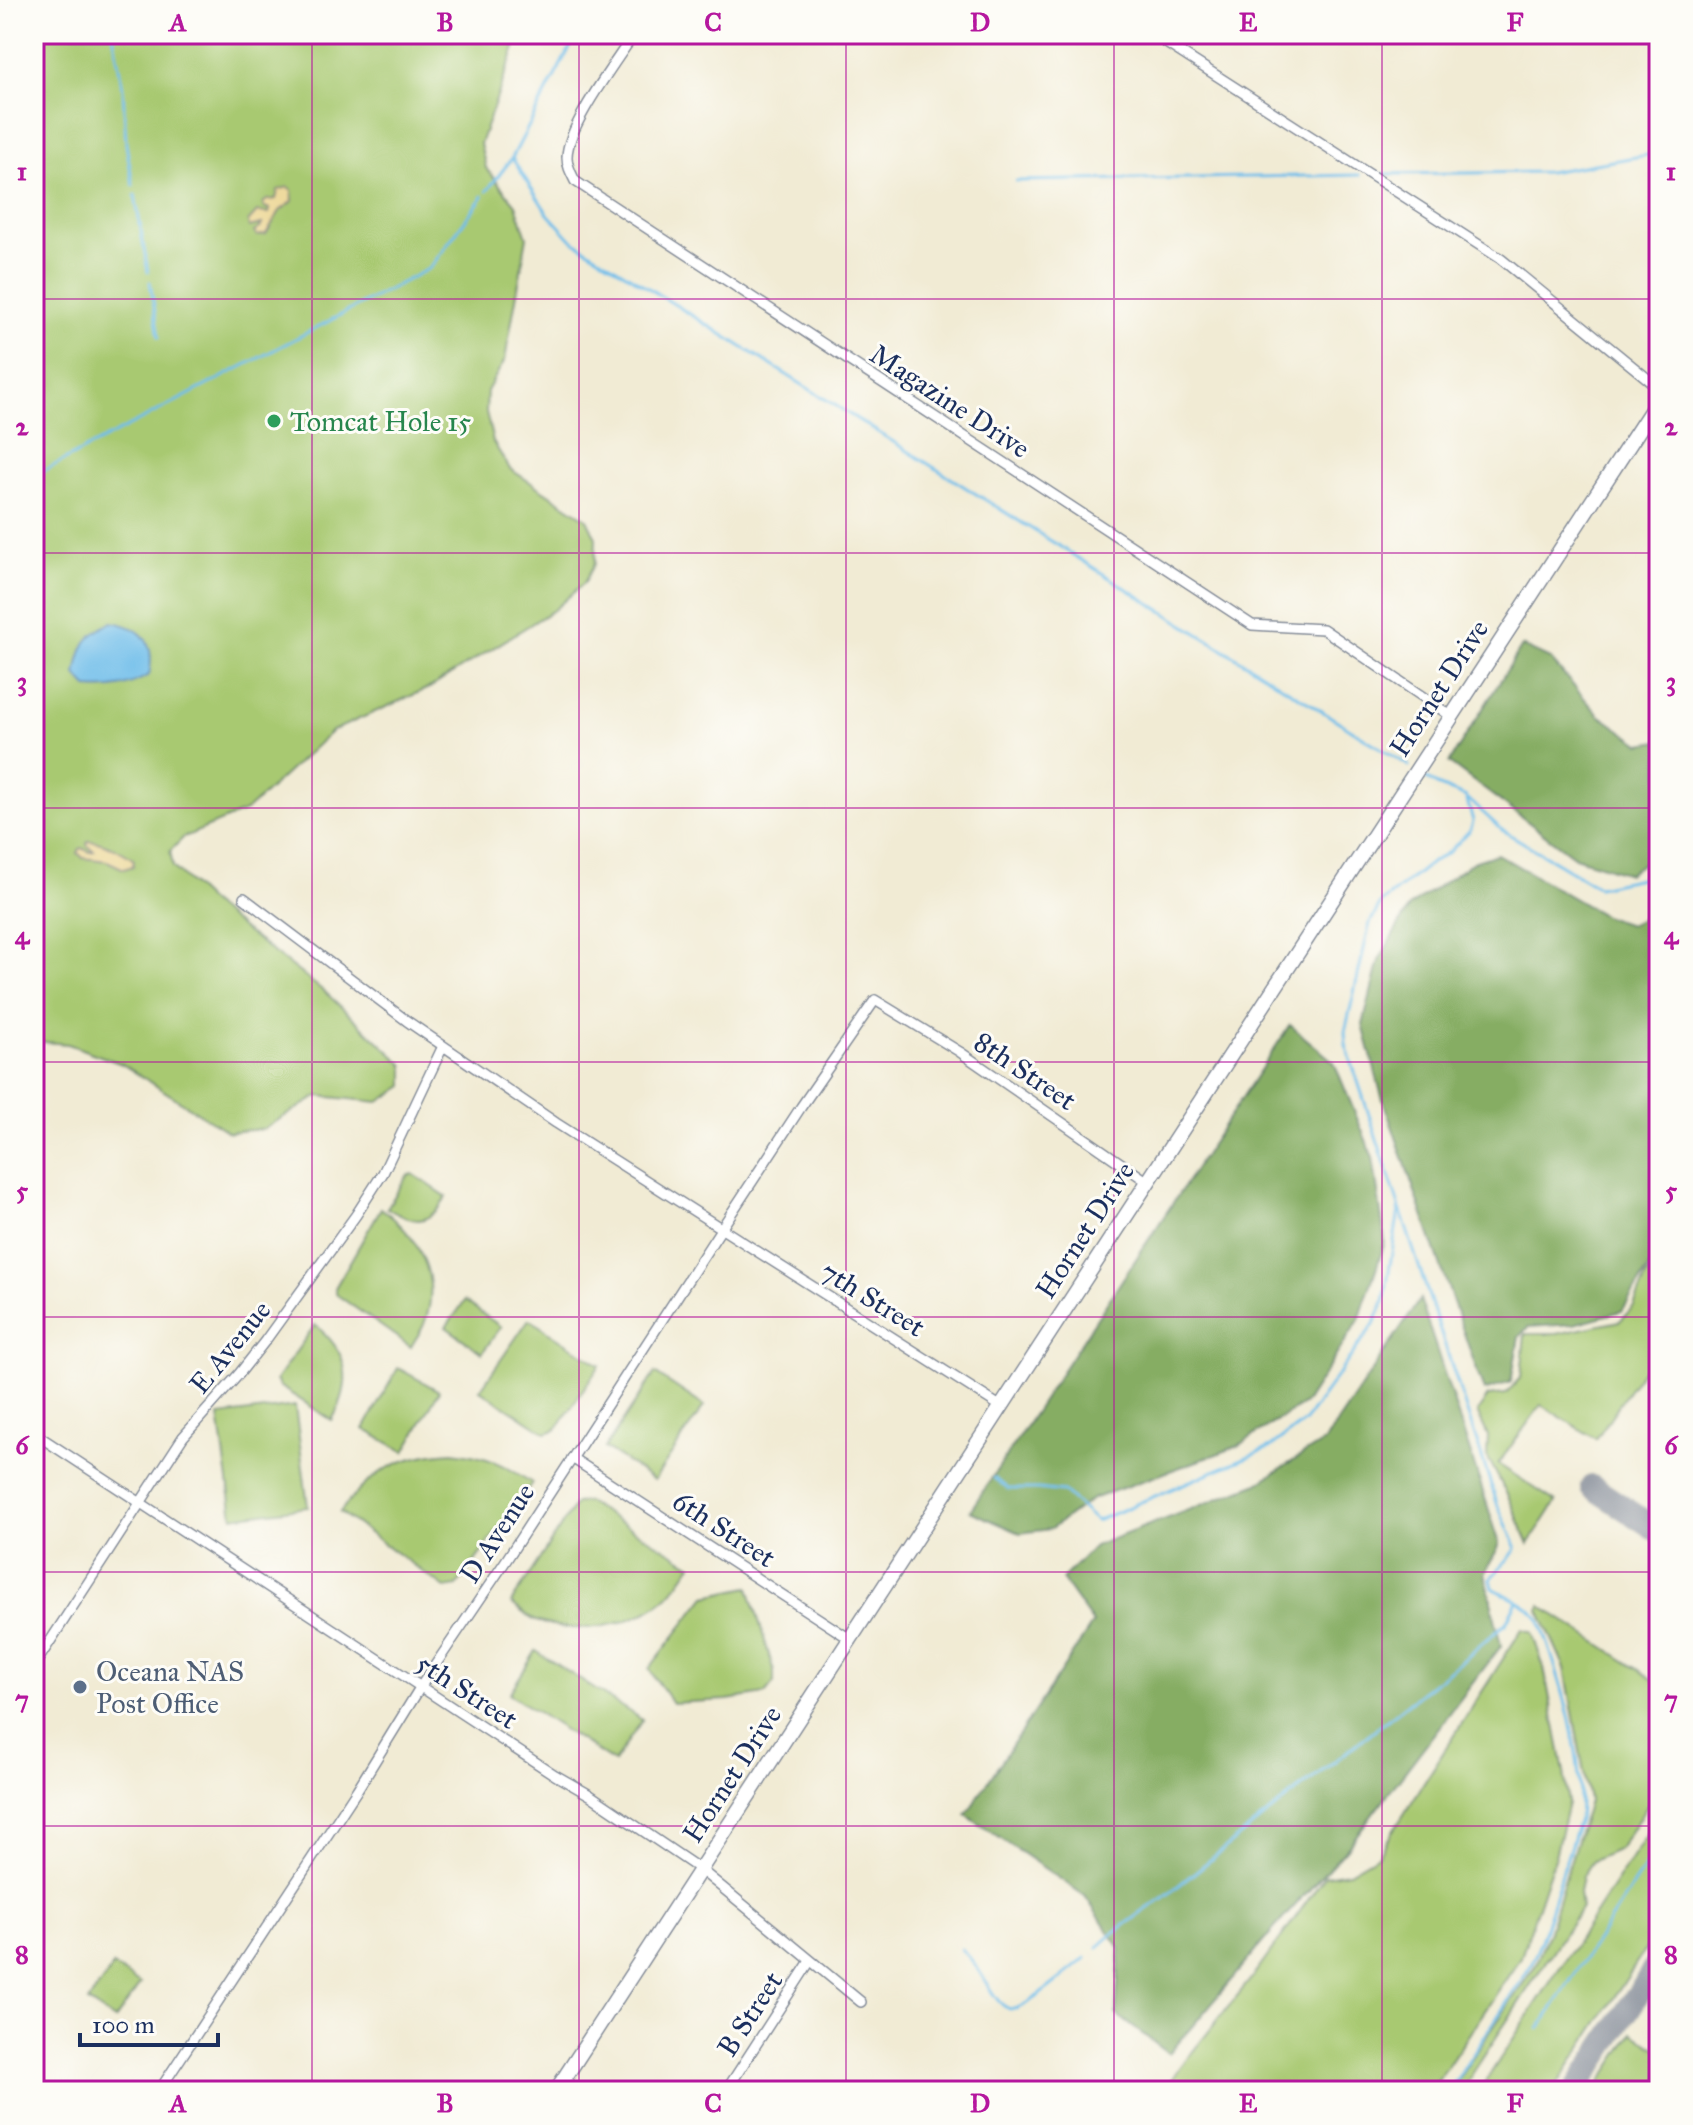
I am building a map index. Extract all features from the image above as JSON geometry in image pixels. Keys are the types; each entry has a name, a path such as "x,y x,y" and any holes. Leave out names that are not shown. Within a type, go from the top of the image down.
{"main road":[{"name":"Hornet Drive","path":"556,2091 1659,399"}],"street":[{"name":"Magazine Drive","path":"634,34 574,128 567,155 568,167 575,181 1252,625 1323,629 1451,716"},
{"path":"1157,35 1501,259 1659,388"},
{"name":"7th Street","path":"244,898 407,1021 556,1123 1000,1406"},
{"name":"8th Street","path":"875,1000 960,1052 1148,1182"},
{"name":"D Avenue","path":"159,2091 349,1802 421,1686 801,1107 875,1000"},
{"name":"E Avenue","path":"34,1666 183,1437 265,1341 356,1215 383,1173 443,1046"},
{"name":"5th Street","path":"34,1433 701,1870 861,2002"},
{"name":"6th Street","path":"572,1458 850,1639"},
{"name":"B Street","path":"726,2091 810,1961"}],"green space":[{"path":"34,34 520,34 480,144 486,168 516,205 527,237 505,360 487,391 486,412 493,442 510,469 587,519 596,538 595,563 584,583 555,609 431,687 332,731 246,811 184,837 170,851 173,867 217,909 326,993 404,1065 404,1086 379,1102 319,1096 263,1129 228,1132 122,1064 68,1044 34,1041"},
{"path":"1522,646 1550,659 1599,715 1641,744 1659,741 1659,851 1628,874 1575,857 1449,763"},
{"path":"1497,854 1606,917 1629,925 1659,910 1659,1256 1622,1311 1574,1324 1528,1327 1519,1337 1511,1382 1484,1391 1382,1097 1363,1025 1379,960 1409,907 1473,862"},
{"path":"1290,1025 1334,1062 1373,1157 1385,1242 1359,1320 1306,1402 1236,1447 1092,1499 1051,1529 1020,1533 970,1511"},
{"path":"413,1174 447,1197 434,1213 420,1220 406,1218 387,1208 407,1176"},
{"path":"381,1208 406,1231 423,1258 428,1274 429,1307 423,1327 411,1347 337,1295 335,1288"},
{"path":"1659,1260 1659,1379 1643,1369 1596,1439 1541,1405 1498,1464 1556,1502 1529,1544 1487,1456 1488,1436 1477,1412 1488,1396 1506,1394 1521,1377 1525,1334 1556,1334 1620,1321 1634,1306 1646,1277"},
{"path":"1420,1299 1500,1544 1485,1573 1501,1646 1346,1849 1169,2054 1116,2014 1120,1948 1085,1896 966,1815 1093,1623 1062,1579 1094,1546 1256,1484 1325,1441"},
{"path":"465,1301 501,1327 482,1353 446,1327"},
{"path":"529,1319 600,1365 556,1430 546,1433 480,1390"},
{"path":"315,1325 335,1346 344,1368 343,1393 332,1420 279,1386 276,1380"},
{"path":"398,1368 439,1391 405,1452 364,1429"},
{"path":"655,1373 704,1406 654,1480 605,1448"},
{"path":"295,1406 308,1507 233,1517 219,1416"},
{"path":"453,1452 495,1462 532,1483 457,1586 445,1588 340,1512 364,1485 389,1467 418,1457"},
{"path":"587,1502 692,1565 665,1599 651,1609 620,1622 569,1628 536,1621 511,1603 576,1503"},
{"path":"749,1587 774,1672 774,1683 765,1694 672,1703 649,1669 706,1596"},
{"path":"1541,1606 1659,1683 1659,1788 1619,1849 1592,1861 1582,1876 1579,1892 1581,1908 1461,2091 1450,2091 1535,1966 1548,1934 1589,1801 1565,1668 1539,1610"},
{"path":"1522,1629 1532,1632 1544,1668 1568,1803 1555,1856 1521,1957 1431,2091 1165,2091 1325,1876 1349,1872 1378,1855"},
{"path":"536,1651 642,1720 614,1762 509,1694"},
{"path":"1659,1816 1659,1929 1553,2091 1479,2091"},
{"path":"113,1966 140,1984 115,2020 88,2002"},
{"path":"1633,2033 1659,2050 1659,2091 1595,2091"}],"sand":[{"path":"288,187 292,190 293,201 280,211 266,234 257,236 254,232 262,224 249,227 248,222 257,212 269,213 270,209 263,203 276,199 278,190"},
{"path":"88,841 124,853 134,860 133,866 124,869 107,861 83,858 78,853 80,849 94,851 87,845"}],"water":[{"path":"112,622 132,628 145,638 151,654 149,675 120,687 88,688 76,675 80,655 90,637"}],"waterway":[{"path":"113,34 123,89 126,144 133,185"},
{"path":"487,191 512,158 577,34"},
{"path":"1383,174 1548,172 1659,153"},
{"path":"512,158 548,214 572,240 1409,766"},
{"path":"1016,181 1360,175"},
{"path":"135,195 148,272"},
{"path":"34,476 430,268 483,196"},
{"path":"150,282 159,337"},
{"path":"1422,776 1466,797 1502,830 1598,887 1645,877 1659,866"},
{"path":"1449,2091 1530,1967 1579,1819 1580,1795 1570,1719 1540,1621 1525,1606 1493,1588 1491,1579 1516,1546 1498,1506 1346,1045 1345,1032 1370,923 1381,903 1450,851 1471,829 1473,821 1466,797"},
{"path":"994,1478 1008,1489 1064,1492 1096,1521 1271,1447 1305,1421 1374,1324 1384,1302 1399,1210"},
{"path":"1098,1947 1466,1658 1506,1623 1517,1601"},
{"path":"1539,2029 1659,1845"},
{"path":"961,1949 998,2000 1011,2009 1029,2002 1086,1958"}],"taxiway":[{"path":"1592,1487 1659,1531"},
{"path":"1575,2091 1659,1962"}],"place":[{"name":"Tomcat Hole 15","path":"274,421"},
{"name":"Oceana NAS Post Office","path":"80,1687"}]}
